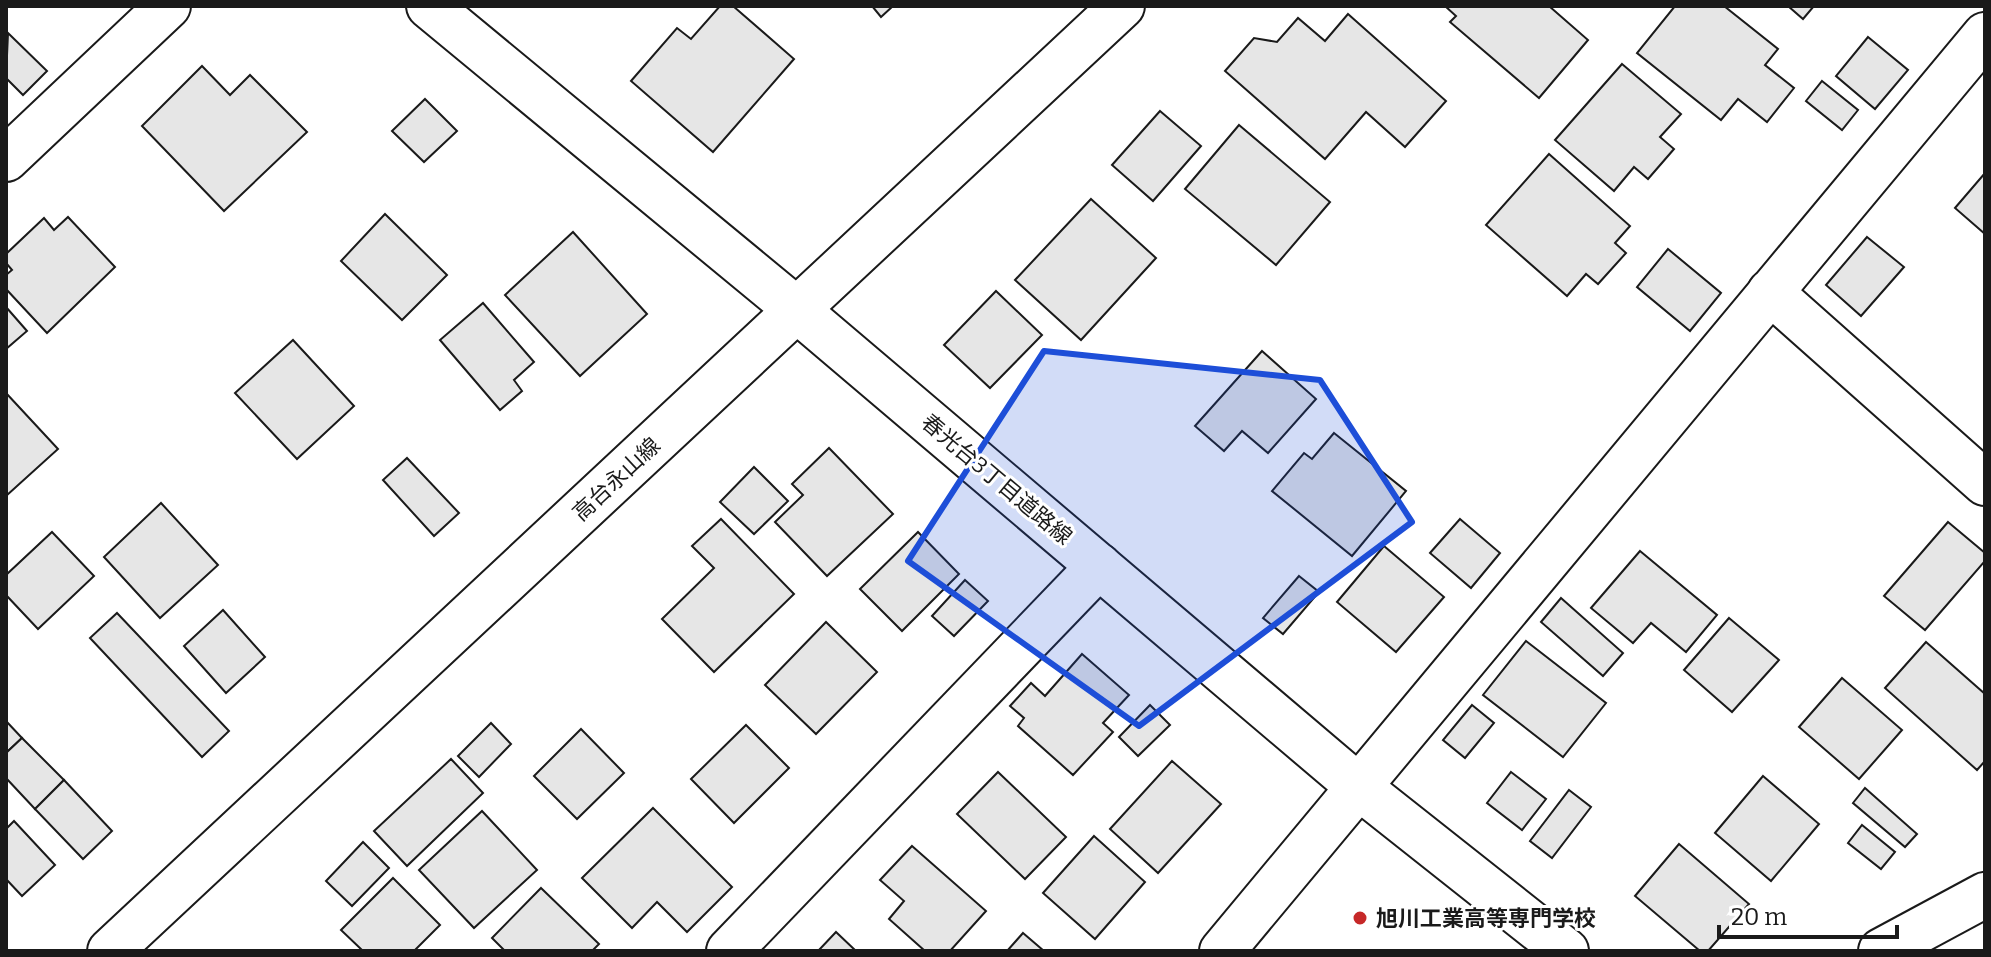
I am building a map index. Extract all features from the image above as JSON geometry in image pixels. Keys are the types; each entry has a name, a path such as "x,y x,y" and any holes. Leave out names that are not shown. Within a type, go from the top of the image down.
{"street":[{"path":"6,159 168,6"},
{"name":"春光台3丁目道路線","path":"429,6 797,310 1360,788 1566,951"},
{"name":"高台永山線","path":"110,951 1122,6"},
{"path":"1222,951 1985,35"},
{"path":"1770,292 1985,483"},
{"path":"729,951 1099,566"},
{"path":"1881,951 1985,895"}],"highlighted area":[{"path":"1044,351 1320,380 1412,522 1139,726 908,561"}],"building":[{"path":"720,6 733,6 794,59 713,152 631,81 677,28 691,39"},
{"path":"872,6 893,6 881,17"},
{"path":"1445,6 1549,6 1588,40 1539,98 1450,22 1456,16"},
{"path":"1675,6 1724,6 1778,49 1765,65 1794,88 1767,122 1738,99 1721,120 1637,53"},
{"path":"1788,6 1814,6 1803,19"},
{"path":"1348,14 1446,101 1405,147 1366,112 1325,159 1225,71 1254,38 1277,42 1298,18 1325,41"},
{"path":"8,33 47,71 23,95 6,78"},
{"path":"1868,37 1908,70 1875,109 1836,76"},
{"path":"1622,64 1681,114 1660,137 1674,149 1648,179 1634,167 1614,191 1555,140"},
{"path":"202,66 230,95 250,75 307,132 224,211 142,126"},
{"path":"1822,81 1858,110 1842,130 1806,101"},
{"path":"425,99 457,131 424,162 392,131"},
{"path":"1160,111 1201,146 1153,201 1112,165"},
{"path":"1239,125 1330,202 1276,265 1185,189"},
{"path":"1549,154 1630,226 1615,243 1626,253 1598,284 1586,274 1567,296 1486,225"},
{"path":"1985,173 1985,234 1955,208"},
{"path":"1091,199 1156,258 1081,340 1015,280"},
{"path":"385,214 447,275 402,320 341,261"},
{"path":"68,217 115,267 47,333 6,289 6,275 12,270 6,263 6,254 44,218 54,230"},
{"path":"573,232 647,314 580,376 505,295"},
{"path":"1867,237 1904,267 1861,316 1826,285"},
{"path":"1668,249 1721,293 1690,331 1637,287"},
{"path":"996,291 1042,335 990,388 944,345"},
{"path":"483,303 534,362 514,380 522,391 500,410 440,340"},
{"path":"6,307 27,331 6,349"},
{"path":"293,340 354,406 297,459 235,393"},
{"path":"1262,351 1316,399 1268,453 1242,431 1224,451 1195,426"},
{"path":"6,393 58,449 6,496"},
{"path":"1334,433 1406,491 1352,556 1272,491 1304,453 1312,459"},
{"path":"829,448 893,514 827,576 775,522 803,495 792,484"},
{"path":"407,458 459,513 434,536 383,480"},
{"path":"754,467 788,501 754,534 720,502"},
{"path":"161,503 218,565 160,618 104,557"},
{"path":"721,519 794,594 714,672 662,619 714,568 692,546"},
{"path":"1460,519 1500,553 1471,588 1430,553"},
{"path":"1948,522 1985,553 1985,561 1925,630 1884,596"},
{"path":"52,532 94,576 38,629 6,595 6,575"},
{"path":"918,532 959,574 902,631 860,589"},
{"path":"1384,546 1444,597 1396,652 1337,602"},
{"path":"1640,551 1717,615 1686,652 1651,623 1633,643 1591,608"},
{"path":"1299,576 1319,592 1283,634 1263,618"},
{"path":"965,580 988,601 954,636 932,616"},
{"path":"1561,598 1623,653 1603,676 1541,622"},
{"path":"223,610 265,657 226,693 184,646"},
{"path":"117,613 229,731 202,757 90,638"},
{"path":"1729,618 1779,660 1732,712 1684,670"},
{"path":"826,622 877,672 816,734 765,685"},
{"path":"1526,641 1606,703 1563,757 1483,695"},
{"path":"1926,642 1985,694 1985,761 1977,770 1885,688"},
{"path":"1082,654 1129,695 1103,723 1113,732 1073,775 1018,726 1024,718 1010,706 1031,683 1045,696"},
{"path":"1842,678 1902,730 1859,779 1799,727"},
{"path":"1150,705 1170,725 1138,756 1119,737"},
{"path":"1472,705 1494,723 1465,758 1443,740"},
{"path":"6,721 22,738 6,753"},
{"path":"491,723 511,744 479,777 458,756"},
{"path":"746,725 789,768 734,823 691,779"},
{"path":"581,729 624,773 577,819 534,776"},
{"path":"22,738 64,780 35,809 6,778 6,753"},
{"path":"451,759 483,793 407,866 374,831"},
{"path":"1172,761 1221,804 1158,873 1110,829"},
{"path":"998,772 1066,837 1025,879 957,814"},
{"path":"1511,772 1546,799 1522,830 1487,803"},
{"path":"1763,776 1819,824 1771,881 1715,833"},
{"path":"64,780 112,831 83,859 35,809"},
{"path":"1865,788 1917,834 1905,847 1853,803"},
{"path":"1569,790 1591,807 1552,858 1530,841"},
{"path":"653,808 732,887 687,932 657,902 632,928 582,878"},
{"path":"482,811 537,870 474,928 419,870"},
{"path":"14,821 55,865 22,896 6,879 6,829"},
{"path":"1862,825 1895,852 1881,869 1848,843"},
{"path":"1094,836 1145,882 1095,939 1043,893"},
{"path":"363,842 389,868 352,906 326,881"},
{"path":"1679,844 1749,904 1708,951 1700,951 1635,896"},
{"path":"912,846 986,911 950,951 925,951 889,919 904,901 880,880"},
{"path":"393,878 440,925 414,951 363,951 341,930"},
{"path":"541,888 599,944 592,951 505,951 492,938"},
{"path":"836,932 856,951 818,951"},
{"path":"1023,933 1044,951 1007,951"}],"place":[{"name":"旭川工業高等専門学校","path":"1360,918"}]}
